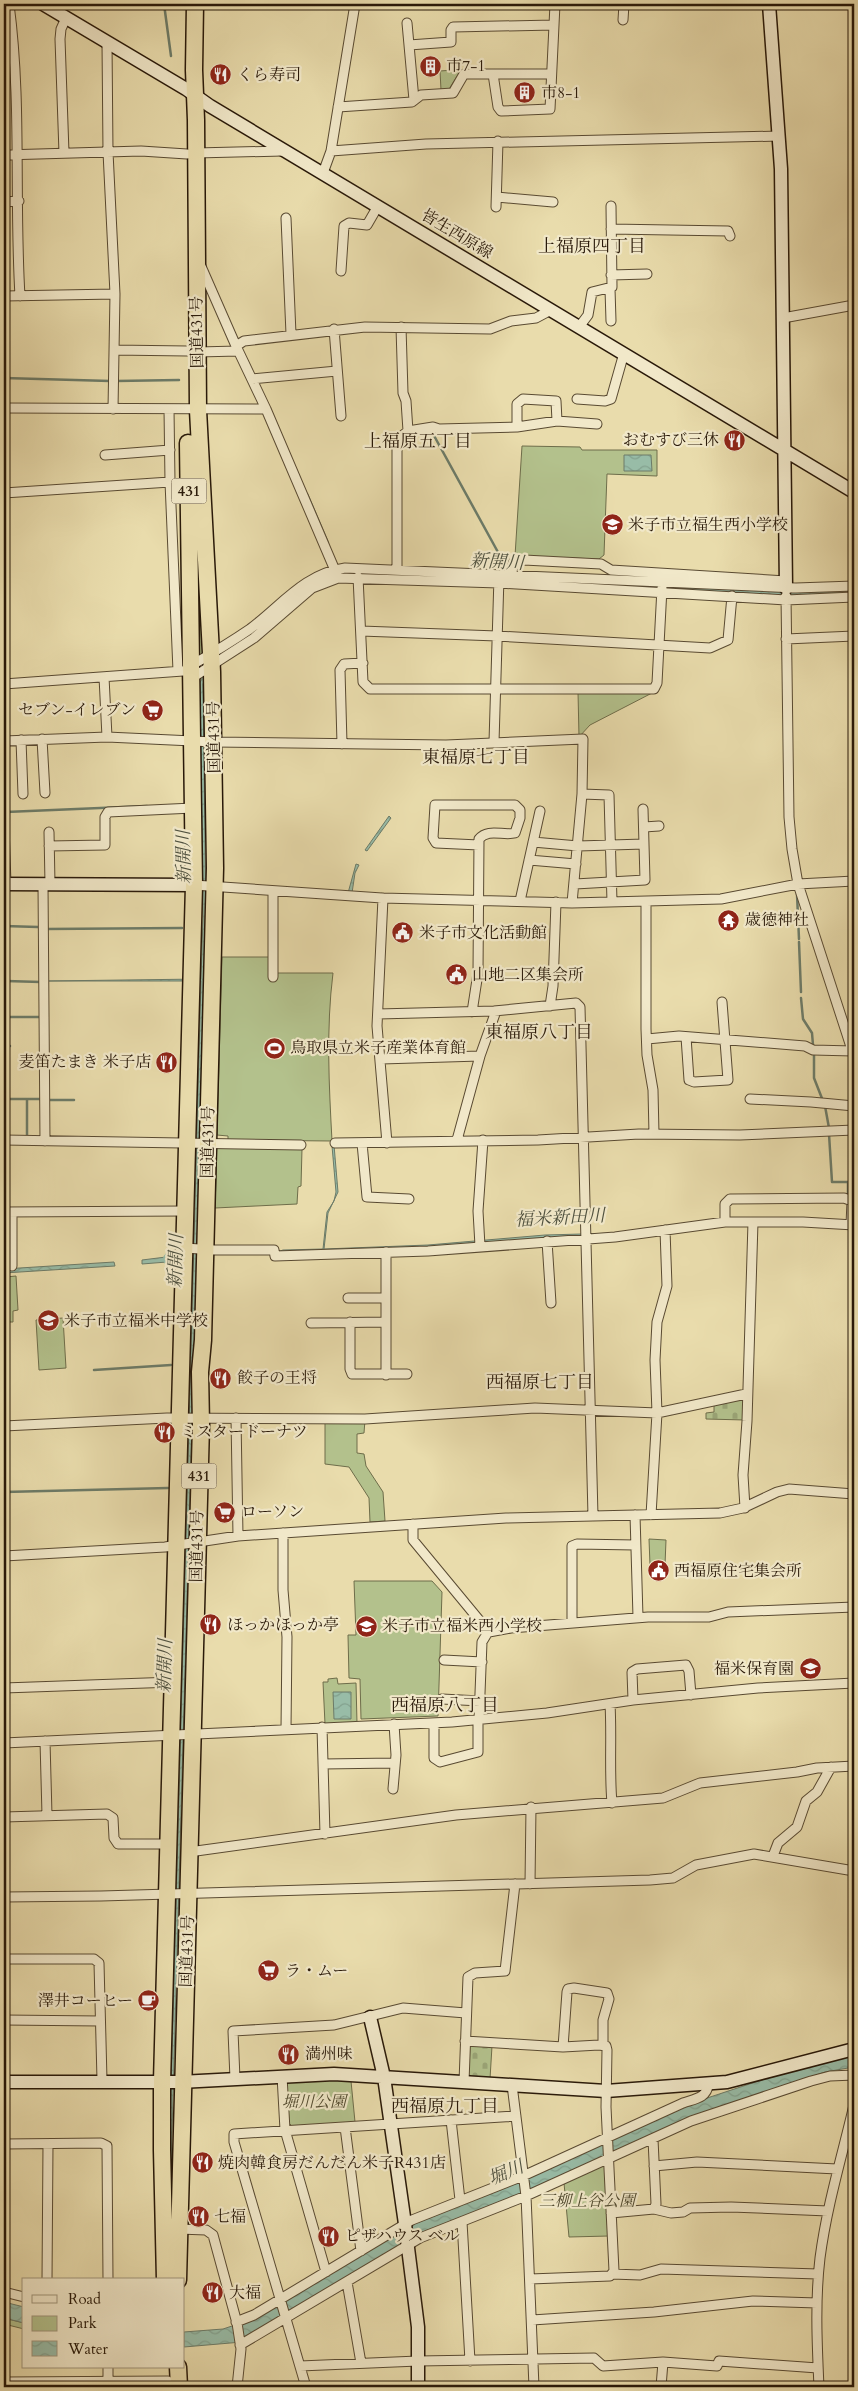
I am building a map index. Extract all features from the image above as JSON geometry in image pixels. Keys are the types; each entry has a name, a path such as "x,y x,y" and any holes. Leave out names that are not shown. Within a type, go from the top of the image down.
{"highway":[{"name":"国道431号","path":"186,4 196,254 192,351"},
{"name":"国道431号","path":"190,92 195,4"},
{"name":"国道431号","path":"178,2278 181,2082 178,1894 168,1844 179,1545 190,1418 200,1372 203,1340 203,1249 207,1142 205,886 213,742 203,666 192,409 192,154"},
{"name":"国道431号","path":"165,2278 162,2150 164,2082 178,1894 189,1852 196,1542 190,1418 186,1211 192,981 205,886 193,808 193,741 203,666 200,475 192,409"},
{"path":"170,2381 177,2368"}],"street":[{"path":"10,4 14,40 19,155 20,296"},
{"name":"皆生西原線","path":"43,4 854,492"},
{"path":"324,173 331,151 355,4"},
{"path":"493,74 498,108 502,112 550,109 550,74 555,4"},
{"path":"623,20 624,4"},
{"path":"647,1039 686,1037 805,1046 813,1050 853,1053 798,884 789,817 779,136 769,4"},
{"path":"64,153 60,39 61,29 66,18"},
{"path":"407,23 414,100"},
{"path":"409,45 451,42 451,30 454,27 554,25"},
{"path":"107,43 108,152 115,294 113,409"},
{"path":"338,107 412,102 421,95 454,93 464,74 550,74"},
{"path":"331,151 498,141 779,136"},
{"path":"496,207 498,141"},
{"path":"4,155 108,152 192,154 284,150"},
{"path":"497,197 553,202"},
{"path":"4,202 19,201"},
{"path":"342,272 344,226 349,223 367,225 378,206"},
{"path":"611,206 611,321"},
{"path":"286,218 291,334"},
{"path":"611,229 728,231 730,236"},
{"path":"196,254 237,349 266,409 337,574"},
{"path":"612,275 647,274"},
{"path":"579,327 588,315 592,292 610,289"},
{"path":"4,296 115,294"},
{"path":"783,318 854,305"},
{"path":"114,350 192,351 237,349 244,341 334,329 401,327 490,329 511,321 536,318 550,310"},
{"path":"401,327 403,393 406,401 408,431"},
{"path":"334,329 341,416"},
{"path":"577,399 606,401 611,399 624,353"},
{"path":"252,378 337,371"},
{"path":"516,427 517,404 523,399 556,402 557,421"},
{"path":"4,408 266,409"},
{"path":"169,409 170,482 203,666"},
{"path":"397,570 397,440 408,431 433,427 439,429 516,427 557,421 597,424"},
{"path":"105,454 170,450"},
{"path":"4,493 170,482"},
{"path":"512,574 513,563 524,560 601,564 611,570 854,597"},
{"path":"4,684 104,677 203,666 275,615 307,581 337,574 397,570 662,587 786,590"},
{"path":"337,574 358,577 499,578 512,574 662,587 732,596 786,590 854,586"},
{"path":"358,577 363,682 370,689 650,690 657,686 662,587"},
{"path":"494,742 499,578"},
{"path":"361,631 497,636 710,648 726,642 730,636 732,596"},
{"path":"203,666 275,615"},
{"path":"786,639 854,636"},
{"path":"342,744 340,670 344,664 363,663"},
{"path":"104,677 108,737"},
{"path":"4,741 108,737 213,742 446,745 583,739 582,794 572,903"},
{"path":"42,739 44,793"},
{"path":"21,740 23,794"},
{"path":"582,794 609,794 612,902"},
{"path":"472,1012 478,973 480,899 479,839 484,834 515,833 520,818 519,807 515,805 435,805 433,838 436,843 479,845"},
{"path":"49,846 105,844 105,817 108,812 193,808"},
{"path":"575,884 645,880 643,809"},
{"path":"520,901 540,811"},
{"path":"4,826 5,884 205,886 383,898 480,899 572,903 721,899 798,884 854,881"},
{"path":"644,827 659,826"},
{"path":"45,1141 46,884 49,832"},
{"path":"533,842 578,846 644,844"},
{"path":"529,860 576,864"},
{"path":"273,977 274,892"},
{"path":"383,898 378,1014 387,1142"},
{"path":"550,1006 553,986 556,902"},
{"path":"646,902 647,1039 654,1090 654,1134"},
{"path":"686,1037 689,1080 694,1082 728,1080 722,1002"},
{"path":"378,1014 496,1011 577,1004 580,1007 592,1411 593,1516"},
{"path":"457,1140 480,1056 496,1011"},
{"path":"381,1059 480,1056"},
{"path":"750,1099 854,1106"},
{"path":"335,1143 584,1138 654,1134 740,1136 854,1130"},
{"path":"4,1140 302,1145"},
{"path":"480,1243 478,1202 483,1140"},
{"path":"362,1143 367,1197 409,1199"},
{"path":"187,1248 274,1250 275,1256 386,1252 480,1243 547,1241 665,1230 725,1219 753,1222 853,1225 852,1201 844,1198 730,1199 726,1201 725,1219"},
{"path":"12,1266 8,1212 186,1211"},
{"path":"745,1508 743,1475 753,1222"},
{"path":"651,1515 657,1413 655,1354 657,1322 667,1286 665,1230"},
{"path":"547,1241 551,1303"},
{"path":"386,1252 386,1375"},
{"path":"348,1298 386,1298"},
{"path":"350,1322 351,1372 356,1376 407,1374"},
{"path":"311,1323 386,1322"},
{"path":"4,1426 190,1418 365,1419 534,1408 657,1413 746,1394"},
{"path":"236,1418 238,1536"},
{"path":"4,1556 179,1545 238,1536 413,1524 593,1516 720,1513 745,1508 777,1492 789,1489 854,1494"},
{"path":"635,1516 638,1618"},
{"path":"413,1524 413,1540 488,1632"},
{"path":"283,1533 283,1590 287,1637 286,1729"},
{"path":"572,1623 572,1546 577,1544 635,1545"},
{"path":"488,1632 638,1618 709,1617 728,1612 854,1607"},
{"path":"434,1723 434,1758 440,1762 478,1752 482,1642 488,1632"},
{"path":"444,1660 482,1662"},
{"path":"633,1700 632,1672 646,1668 686,1665 689,1671 691,1695"},
{"path":"4,1688 174,1682"},
{"path":"4,1744 191,1733 434,1723 758,1688 854,1683"},
{"path":"442,1700 480,1701"},
{"path":"610,1704 612,1803"},
{"path":"393,1789 394,1724"},
{"path":"322,1727 325,1834"},
{"path":"45,1741 47,1815"},
{"path":"323,1764 394,1763"},
{"path":"189,1852 456,1814 663,1798 702,1783 831,1767 854,1766"},
{"path":"774,1856 778,1843 797,1827 806,1801 817,1792 831,1767"},
{"path":"530,1884 531,1807"},
{"path":"4,1817 107,1814 112,1818 114,1838 118,1844 168,1844"},
{"path":"4,1896 178,1894 669,1879 677,1877 696,1865 749,1854 774,1856 854,1871"},
{"path":"464,2082 466,2013 470,1975 503,1972 506,1969 515,1884"},
{"path":"4,1959 98,1960 100,1965 102,2080"},
{"path":"563,2047 568,1988 607,1993 609,1998 603,2020 603,2045 607,2050 606,2091 612,2274"},
{"path":"235,2079 233,2031 334,2025 402,2008 466,2013"},
{"path":"370,2017 384,2077 405,2224 418,2328 418,2387"},
{"path":"4,2020 100,2021"},
{"path":"465,2041 563,2047 603,2045"},
{"path":"4,2082 102,2080 181,2082 334,2074 606,2091 708,2085 745,2079 854,2048"},
{"path":"240,2344 285,2320 420,2238 526,2196 691,2122 811,2081 830,2076 854,2075"},
{"path":"282,2076 285,2130 326,2272"},
{"path":"512,2085 526,2196 534,2387"},
{"path":"236,2323 254,2315 405,2224 608,2141 678,2105 703,2096 707,2093 708,2085"},
{"path":"819,2387 818,2274 828,2211 837,2169 852,2121 854,2105"},
{"path":"306,2387 279,2300 233,2137 236,2133 516,2116"},
{"path":"451,2120 460,2200"},
{"path":"345,2127 361,2251"},
{"path":"653,2139 654,2209"},
{"path":"4,2144 101,2143 107,2146 108,2278"},
{"path":"47,2278 48,2145"},
{"path":"654,2166 697,2162 837,2169"},
{"path":"611,2213 654,2209 671,2213 683,2212 690,2208 731,2207 828,2211"},
{"path":"462,2222 470,2361"},
{"path":"179,2229 206,2230 212,2233 240,2344 237,2387"},
{"path":"530,2279 610,2276 612,2274 640,2275 661,2269 818,2274"},
{"path":"347,2282 361,2364"},
{"path":"4,2292 22,2296"},
{"path":"532,2320 654,2312 753,2301 817,2303"},
{"path":"300,2366 418,2361 594,2358 603,2366 663,2362 717,2366 719,2360 818,2368"},
{"path":"661,2387 663,2362"},
{"path":"108,2368 108,2385"},
{"path":"4,2382 108,2385 170,2381"}],"green space":[{"path":"453,70 459,73 449,89 441,90 440,71"},
{"path":"522,446 580,447 582,450 657,450 657,476 607,474 604,555 599,559 515,556"},
{"path":"195,454 203,654 201,656 197,656"},
{"path":"578,692 652,693 590,725 579,737"},
{"path":"202,902 196,1131 192,1131 197,968 201,936"},
{"name":"鳥取県立米子産業体育館","path":"222,957 271,957 277,973 333,973 329,1036 332,1141 228,1140 228,1136 217,1135"},
{"path":"217,1146 302,1149 301,1186 298,1187 297,1204 215,1208"},
{"path":"16,1276 18,1310 13,1311 13,1322 4,1322 4,1282 6,1282 6,1277"},
{"path":"63,1318 66,1368 39,1370 36,1320"},
{"path":"745,1396 745,1420 706,1419 706,1413 714,1412 714,1402"},
{"path":"365,1420 364,1433 357,1434 357,1453 364,1454 366,1466 383,1492 385,1521 370,1522 369,1498 349,1467 325,1464 325,1421"},
{"path":"649,1539 666,1540 665,1565 650,1565"},
{"path":"354,1581 432,1581 442,1592 438,1716 361,1719 360,1679 349,1678 348,1635 356,1635"},
{"path":"337,1678 338,1684 356,1683 357,1723 325,1724 323,1682 328,1682 328,1679"},
{"path":"184,1745 187,1745 180,1889"},
{"path":"175,1905 171,2075 168,2074"},
{"path":"471,2044 492,2046 490,2079 471,2078 468,2074 467,2047"},
{"name":"堀川公園","path":"289,2081 351,2081 355,2122 292,2126 289,2123 287,2084"},
{"name":"三柳上谷公園","path":"602,2165 606,2167 609,2236 569,2237 564,2183"},
{"path":"4,2318 22,2322 22,2328 4,2324"}],"water":[{"path":"624,455 651,455 652,471 624,471"},
{"path":"345,571 809,592 854,590 854,594 790,596 332,577 207,675 203,684 206,926 171,2167 171,2173 175,2179 171,2177 169,2166 201,981 46,981 201,979 203,919 200,683 204,672 223,650 312,581"},
{"path":"389,816 391,818 367,851 365,850"},
{"path":"356,864 359,865 355,873 352,893 348,893"},
{"path":"334,1145 338,1192 334,1200 336,1192 332,1146"},
{"path":"333,1203 328,1213 324,1249 428,1245 545,1235 616,1233 444,1247 281,1254 280,1251 283,1250 323,1249 327,1212"},
{"path":"722,1218 790,1219 619,1233"},
{"path":"166,1257 167,1262 142,1264 142,1260"},
{"path":"114,1262 115,1266 4,1273 4,1269"},
{"path":"4,1291 7,1291 9,1319 4,1319"},
{"path":"333,1692 351,1692 351,1719 334,1719"},
{"path":"854,2056 854,2067 825,2072 791,2083 517,2197 415,2235 414,2239 242,2342 185,2347 185,2332 223,2329 241,2323 412,2222 686,2105 827,2060"},
{"path":"4,2302 22,2306 22,2322 4,2318"}],"waterway":[{"path":"164,4 171,56"},
{"path":"4,378 110,381"},
{"path":"116,381 179,380"},
{"name":"新開川","path":"432,432 499,554"},
{"path":"307,494 328,543"},
{"path":"6,812 147,806"},
{"path":"797,894 799,939"},
{"path":"4,926 38,927"},
{"path":"46,929 182,928"},
{"path":"799,942 801,992"},
{"path":"6,981 41,982"},
{"path":"801,998 803,1019 812,1033 813,1045"},
{"path":"4,1017 41,1017"},
{"path":"4,1046 10,1046"},
{"path":"814,1052 814,1078 823,1101"},
{"path":"4,1099 41,1099"},
{"path":"27,1099 27,1137"},
{"path":"48,1100 74,1100"},
{"path":"825,1106 829,1128"},
{"path":"829,1134 832,1182 848,1182 848,1195"},
{"name":"福米新田川","path":"170,1259 174,1258"},
{"path":"94,1370 171,1365"},
{"path":"4,1492 168,1488"}],"place":[{"name":"市7-1","path":"430,66"},
{"name":"くら寿司","path":"221,75"},
{"name":"市8-1","path":"525,93"},
{"name":"おむすび三休","path":"735,440"},
{"name":"米子市立福生西小学校","path":"612,525"},
{"name":"セブン-イレブン","path":"152,710"},
{"name":"歳徳神社","path":"729,920"},
{"name":"米子市文化活動館","path":"403,933"},
{"name":"山地二区集会所","path":"456,975"},
{"name":"鳥取県立米子産業体育館","path":"274,1048"},
{"name":"麦笛たまき 米子店","path":"167,1062"},
{"name":"米子市立福米中学校","path":"48,1321"},
{"name":"餃子の王将","path":"221,1378"},
{"name":"ミスタードーナツ","path":"164,1432"},
{"name":"ローソン","path":"225,1512"},
{"name":"西福原住宅集会所","path":"658,1571"},
{"name":"ほっかほっか亭","path":"211,1625"},
{"name":"米子市立福米西小学校","path":"366,1626"},
{"name":"福米保育園","path":"810,1669"},
{"name":"ラ・ムー","path":"269,1971"},
{"name":"澤井コーヒー","path":"149,2001"},
{"name":"満州味","path":"289,2054"},
{"name":"焼肉韓食房だんだん米子R431店","path":"202,2163"},
{"name":"七福","path":"198,2217"},
{"name":"ピザハウス ベル","path":"329,2236"},
{"name":"大福","path":"213,2293"}],"district":[{"name":"上福原四丁目","path":"592,246"},
{"name":"上福原五丁目","path":"418,441"},
{"name":"東福原七丁目","path":"476,757"},
{"name":"東福原八丁目","path":"539,1032"},
{"name":"西福原七丁目","path":"540,1382"},
{"name":"西福原八丁目","path":"445,1705"},
{"name":"西福原九丁目","path":"445,2106"}],"water label":[{"name":"堀川","path":"506,2173"}]}
